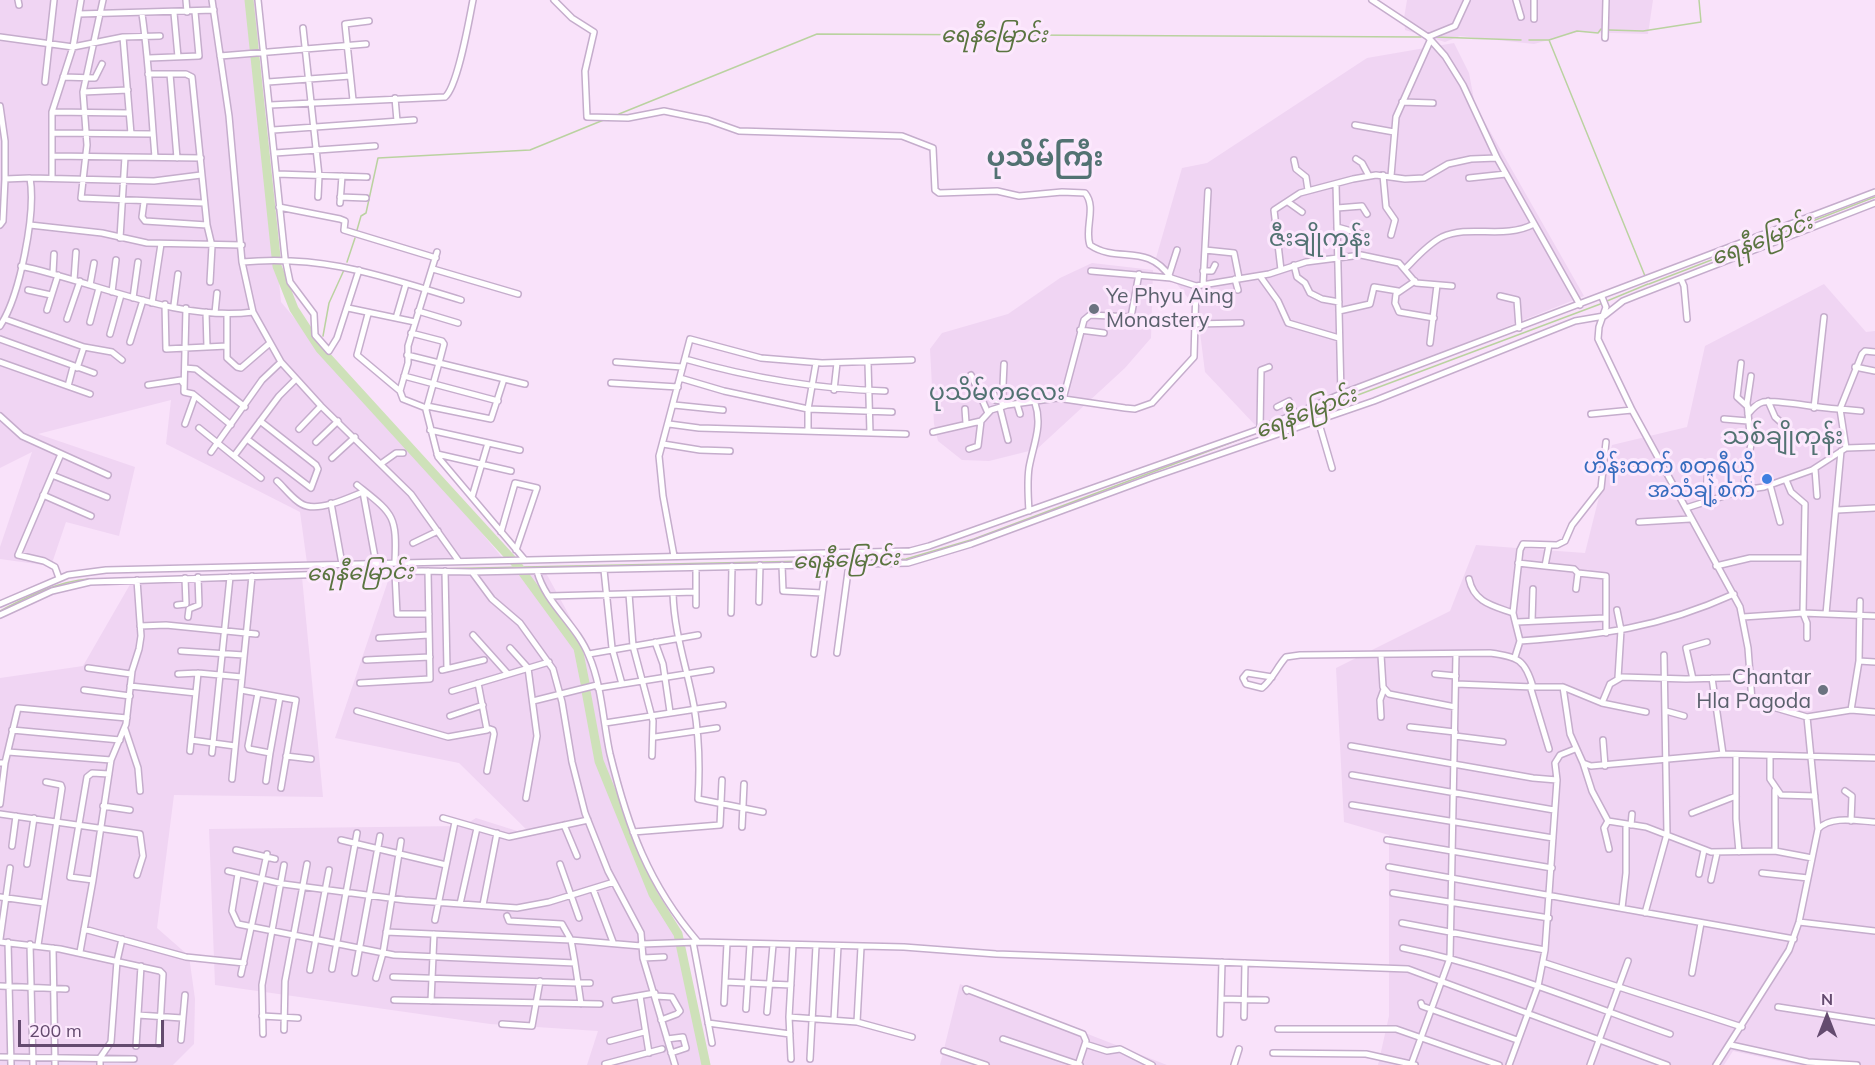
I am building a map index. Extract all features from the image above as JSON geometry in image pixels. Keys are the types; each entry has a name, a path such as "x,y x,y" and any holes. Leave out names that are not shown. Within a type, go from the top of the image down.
{"street":[{"path":"45,82 54,0"},
{"path":"52,178 52,112 73,47 81,0"},
{"path":"103,0 83,92 86,156 82,199 204,203"},
{"path":"186,0 187,12"},
{"path":"212,0 242,245 242,262 253,312 282,362 321,406 355,437 422,506 462,561 464,571"},
{"path":"258,0 285,258 290,282 314,314 315,335 329,351 337,338 359,270"},
{"path":"270,105 445,97 448,94 464,44 473,0"},
{"path":"554,0 572,18 594,32 585,70 587,117 628,118 664,111 708,120 739,131 902,136 933,148 935,189 939,193 997,191 1019,196 1062,192 1085,193 1090,205 1088,236 1090,246 1100,250 1152,258 1170,277"},
{"path":"1372,0 1429,39 1445,56 1462,85 1497,158 1580,305"},
{"path":"1391,176 1394,132 1402,102 1429,39 1455,26 1467,0 1474,0"},
{"path":"1516,0 1521,18"},
{"path":"1534,0 1534,19"},
{"path":"1605,38 1606,0"},
{"path":"79,14 142,14 214,10"},
{"path":"149,58 199,56 195,12"},
{"path":"174,13 178,57"},
{"path":"142,14 149,58 148,74 155,158"},
{"path":"353,100 345,22 369,21"},
{"path":"1597,21 1605,21"},
{"path":"303,28 320,176 318,197"},
{"path":"0,37 73,47 123,37 160,36"},
{"path":"123,37 131,134"},
{"path":"220,56 305,47 366,44"},
{"path":"63,77 97,77 102,64"},
{"path":"148,74 190,74 192,77 204,203 212,246 210,282"},
{"path":"170,74 177,158"},
{"path":"268,82 350,76"},
{"path":"83,92 128,90"},
{"path":"395,98 397,121"},
{"path":"1402,102 1433,103"},
{"path":"0,106 2,167 5,179 3,221 0,225"},
{"path":"52,112 129,113"},
{"path":"273,130 414,120"},
{"path":"1355,125 1394,132"},
{"path":"52,133 153,134"},
{"path":"275,153 375,146"},
{"path":"52,156 201,158"},
{"path":"120,238 125,157"},
{"path":"1281,270 1274,210 1297,194 1369,176 1424,178 1448,164 1471,159 1497,158"},
{"path":"1356,159 1362,163 1369,176"},
{"path":"1294,160 1294,168 1306,177 1308,190"},
{"path":"277,174 367,177"},
{"path":"1469,178 1506,174"},
{"path":"5,179 154,181 201,175"},
{"path":"1383,175 1386,207 1395,220 1391,235"},
{"path":"342,176 340,200 366,198"},
{"path":"0,326 5,319 21,267 30,225 33,192 30,178"},
{"path":"1336,184 1341,394"},
{"path":"1203,285 1208,191"},
{"path":"0,604 58,578 83,572 125,569 910,551 1260,429 1341,394 1603,298 1875,192"},
{"path":"144,202 142,217 145,221 207,225"},
{"path":"1288,202 1302,212"},
{"path":"0,615 52,591 75,584 136,580 428,571 604,570 908,562 971,544 1152,477 1374,401 1575,321 1604,316 1623,301 1875,203"},
{"path":"1337,208 1362,206 1367,214"},
{"path":"279,207 340,219 345,221 344,230 437,255 411,333 400,391"},
{"path":"1406,268 1435,241 1448,235 1462,232 1515,232 1534,224"},
{"path":"30,225 77,229 161,244 242,245"},
{"path":"1337,227 1362,234"},
{"path":"152,303 161,244"},
{"path":"1170,277 1177,250"},
{"path":"1205,250 1234,253 1238,290"},
{"path":"67,319 77,281 76,252"},
{"path":"47,310 55,274 54,254"},
{"path":"1091,271 1170,277 1196,286 1260,276 1294,265 1339,257 1372,256 1399,263 1406,268 1415,281"},
{"path":"242,262 285,258 342,265 461,300"},
{"path":"112,292 116,260"},
{"path":"90,285 94,262"},
{"path":"133,298 138,262"},
{"path":"1203,272 1212,271 1215,265"},
{"path":"1294,265 1297,277 1305,283 1310,293 1322,299 1339,302"},
{"path":"21,267 55,274 152,303 227,315 253,312"},
{"path":"433,269 518,294"},
{"path":"174,306 178,274"},
{"path":"1063,399 1080,330 1086,316 1131,317 1139,274"},
{"path":"1260,276 1278,301 1288,323 1339,338"},
{"path":"1681,279 1684,286 1687,319"},
{"path":"1339,311 1370,304 1374,287 1398,291 1415,281 1452,286"},
{"path":"396,318 406,284"},
{"path":"1430,343 1437,285"},
{"path":"969,449 978,446 981,421 988,413 1001,405 1063,399 1135,409 1152,403 1194,357 1196,286"},
{"path":"90,322 99,288"},
{"path":"28,290 51,295"},
{"path":"1398,291 1395,303 1399,312 1434,318"},
{"path":"215,313 217,293"},
{"path":"110,334 121,295"},
{"path":"1500,296 1517,300 1519,328"},
{"path":"1603,298 1606,307 1599,327 1598,339 1632,410 1716,566 1734,594 1743,617 1752,701 1808,717 1851,710 1875,712"},
{"path":"130,342 143,300"},
{"path":"165,304 166,349 187,352 207,347 227,346"},
{"path":"186,308 187,352 184,392 195,396 231,425"},
{"path":"348,308 415,322"},
{"path":"418,311 458,323"},
{"path":"206,312 207,347"},
{"path":"368,314 357,355 400,391 403,399 426,407 489,420 493,417 504,379"},
{"path":"227,315 227,359 239,368 270,343"},
{"path":"1814,408 1824,317"},
{"path":"5,319 84,346 112,352 122,360"},
{"path":"1196,324 1241,323"},
{"path":"1080,330 1104,333"},
{"path":"411,333 444,342 426,407 437,454 522,560"},
{"path":"0,339 94,373"},
{"path":"674,556 660,475 659,456 674,405 688,341 692,339 760,358 816,363 912,360"},
{"path":"68,386 84,346"},
{"path":"1826,614 1843,449 1840,409 1855,367 1865,351 1875,352"},
{"path":"407,355 525,384"},
{"path":"685,359 752,377 811,387 885,392"},
{"path":"0,362 90,394"},
{"path":"211,452 264,378 282,362"},
{"path":"616,362 682,367"},
{"path":"808,431 808,409 816,363"},
{"path":"834,390 837,363"},
{"path":"868,363 870,433"},
{"path":"1741,363 1737,397 1748,414"},
{"path":"1004,364 1001,405 1008,440"},
{"path":"1260,429 1261,370 1269,367"},
{"path":"1855,367 1875,371"},
{"path":"185,368 196,369 244,407"},
{"path":"971,375 988,413"},
{"path":"404,376 498,401"},
{"path":"1743,490 1751,444 1748,414 1751,376"},
{"path":"680,378 724,392 808,409 892,412"},
{"path":"234,456 296,379"},
{"path":"148,385 181,380 183,383"},
{"path":"611,383 678,387"},
{"path":"994,394 995,400 1001,405"},
{"path":"185,424 195,396"},
{"path":"1277,407 1289,401 1295,414"},
{"path":"1768,401 1775,417 1785,426"},
{"path":"1724,419 1748,414 1761,402 1768,401 1814,408 1861,411"},
{"path":"1029,510 1028,474 1038,423 1035,403"},
{"path":"1017,404 1020,414"},
{"path":"674,405 723,410"},
{"path":"299,429 321,406"},
{"path":"965,409 966,423"},
{"path":"1591,414 1632,410"},
{"path":"0,416 22,436 108,475"},
{"path":"1318,420 1332,468"},
{"path":"247,439 313,487 318,469 315,465 260,421"},
{"path":"316,442 338,421"},
{"path":"933,432 981,421"},
{"path":"669,424 699,428 906,434"},
{"path":"199,428 261,478"},
{"path":"430,430 520,450"},
{"path":"332,458 355,437"},
{"path":"472,497 488,442"},
{"path":"1515,657 1520,641 1514,613 1518,563 1523,544 1557,545 1565,541 1572,525 1597,496 1606,442"},
{"path":"663,444 700,450 730,451"},
{"path":"1686,508 1706,500 1786,480 1815,469 1843,449 1875,447"},
{"path":"382,464 396,453 403,453"},
{"path":"58,578 55,567 18,555 61,454"},
{"path":"437,454 511,471"},
{"path":"1624,470 1662,466"},
{"path":"1706,500 1708,466"},
{"path":"1815,469 1817,496"},
{"path":"52,475 107,497"},
{"path":"1786,480 1791,492 1805,504 1803,613 1807,623 1807,638"},
{"path":"277,481 304,506 365,493"},
{"path":"501,532 515,483 537,488 516,550"},
{"path":"357,485 392,516 396,535 395,562"},
{"path":"1770,485 1780,522"},
{"path":"365,493 376,563"},
{"path":"43,495 91,516"},
{"path":"331,502 342,564"},
{"path":"1837,510 1875,508"},
{"path":"1639,522 1690,519"},
{"path":"413,543 438,531"},
{"path":"1545,566 1549,545"},
{"path":"1716,566 1750,558 1804,558"},
{"path":"1518,563 1574,569 1578,573 1606,576 1606,633"},
{"path":"814,654 826,564"},
{"path":"837,652 849,564"},
{"path":"759,602 760,565"},
{"path":"782,565 783,591 822,593"},
{"path":"730,613 732,566"},
{"path":"696,568 696,605"},
{"path":"604,570 612,648 622,684"},
{"path":"360,683 430,679 428,571"},
{"path":"445,571 444,669 484,660"},
{"path":"537,571 550,596 589,654 610,754 633,832 649,874 696,942 712,1043"},
{"path":"472,572 492,599 520,623 549,662 560,695 572,762 588,820 614,882 641,933 643,958 656,994 661,1020 675,1065"},
{"path":"395,573 397,614 429,614"},
{"path":"1576,589 1578,573"},
{"path":"232,779 252,576"},
{"path":"188,617 189,609 199,605 198,577"},
{"path":"212,753 230,577"},
{"path":"177,605 186,604 185,578"},
{"path":"1469,579 1472,587 1486,604 1514,613"},
{"path":"80,952 111,760 127,718 131,674 139,649 140,626 136,580"},
{"path":"1532,621 1533,589"},
{"path":"550,596 696,592"},
{"path":"673,593 674,624 694,709 699,767 698,799 763,812"},
{"path":"629,594 633,646 644,681 655,737 652,756"},
{"path":"1520,641 1645,627 1695,612 1734,594"},
{"path":"1851,710 1859,661 1860,601"},
{"path":"1617,610 1620,630 1618,678"},
{"path":"1743,617 1803,613 1875,616"},
{"path":"1517,622 1605,618"},
{"path":"140,626 166,625 256,634"},
{"path":"379,638 429,635"},
{"path":"473,635 508,674"},
{"path":"589,654 612,648 698,635"},
{"path":"655,642 663,664 670,712"},
{"path":"1693,679 1686,648 1707,642"},
{"path":"510,648 528,668 533,701 537,741 526,798"},
{"path":"181,651 244,655"},
{"path":"1272,677 1247,673 1243,678 1246,684 1262,688 1272,677 1286,657 1490,653 1515,657 1525,665 1549,749"},
{"path":"1273,1053 1366,1054 1413,1065 1444,981 1450,958 1456,654"},
{"path":"1380,655 1383,689 1380,700 1381,717"},
{"path":"1645,913 1667,834 1668,759 1664,655"},
{"path":"366,660 430,657"},
{"path":"1859,661 1875,662"},
{"path":"452,691 549,662"},
{"path":"88,668 131,674"},
{"path":"533,701 586,687 622,684 711,670"},
{"path":"178,674 198,673 242,677"},
{"path":"189,751 198,673"},
{"path":"1436,674 1456,676"},
{"path":"1602,703 1610,684 1618,678 1693,679 1794,676"},
{"path":"1712,678 1723,754"},
{"path":"478,683 487,728"},
{"path":"1456,684 1563,687 1602,703 1646,712"},
{"path":"130,686 196,693"},
{"path":"1563,687 1575,749 1583,763 1592,791 1608,820 1667,834 1704,850 1717,853 1775,851 1812,858"},
{"path":"1383,689 1399,697 1455,707"},
{"path":"84,690 130,696"},
{"path":"241,690 296,700 281,788"},
{"path":"258,693 248,748 270,753"},
{"path":"266,781 280,697"},
{"path":"450,716 483,705"},
{"path":"605,723 723,705"},
{"path":"0,804 3,763 8,752 18,708 127,718"},
{"path":"357,711 448,737 487,728 493,730 487,771"},
{"path":"1666,711 1684,716"},
{"path":"1716,1065 1784,960 1799,922 1818,829 1808,717"},
{"path":"1410,727 1503,742"},
{"path":"124,728 138,768 140,791"},
{"path":"655,737 717,728"},
{"path":"12,730 120,740"},
{"path":"191,740 235,746"},
{"path":"1603,740 1605,766"},
{"path":"1351,746 1533,778 1557,780"},
{"path":"1509,1065 1545,963 1551,896 1557,758 1575,749"},
{"path":"8,752 111,760"},
{"path":"1583,763 1605,766 1723,754 1875,758"},
{"path":"1736,755 1739,852"},
{"path":"286,756 311,759"},
{"path":"1770,757 1769,773 1775,790 1775,851"},
{"path":"93,880 70,877 87,777 92,773 109,774"},
{"path":"1352,775 1554,810"},
{"path":"633,832 720,825 722,780"},
{"path":"38,945 62,786 46,782"},
{"path":"742,827 744,784"},
{"path":"1775,790 1782,796 1815,796"},
{"path":"1845,791 1852,796 1851,821"},
{"path":"1692,813 1736,795"},
{"path":"1352,804 1553,838"},
{"path":"103,806 130,810"},
{"path":"0,814 99,827 142,836 143,856 137,875"},
{"path":"1622,908 1629,825 1632,814"},
{"path":"12,846 16,816"},
{"path":"27,864 34,818"},
{"path":"443,818 509,837 588,820"},
{"path":"1608,820 1604,828 1609,849"},
{"path":"435,920 455,822"},
{"path":"1818,829 1826,822 1875,822"},
{"path":"564,825 577,856"},
{"path":"460,904 477,828"},
{"path":"332,969 348,892 357,833"},
{"path":"483,905 497,833"},
{"path":"355,973 380,836"},
{"path":"341,840 446,865"},
{"path":"376,978 383,953 401,840"},
{"path":"1387,840 1552,868"},
{"path":"236,850 276,859"},
{"path":"1699,874 1704,850"},
{"path":"1712,880 1717,853"},
{"path":"242,974 266,856"},
{"path":"284,1030 285,981 307,864"},
{"path":"560,864 579,918"},
{"path":"263,1034 262,986 284,865"},
{"path":"1389,867 1794,939"},
{"path":"10,868 3,898 0,940 80,952 141,966 164,974 159,1044"},
{"path":"310,970 329,870"},
{"path":"228,871 281,883 392,898 526,907 614,882"},
{"path":"1762,873 1808,878"},
{"path":"238,874 233,915 235,922 383,953 575,963"},
{"path":"592,888 613,942"},
{"path":"1393,893 1549,918"},
{"path":"3,898 44,903"},
{"path":"507,916 510,921 561,924 572,940 580,1004"},
{"path":"1799,922 1875,931"},
{"path":"1402,923 1545,950"},
{"path":"1692,973 1701,923"},
{"path":"84,929 186,957 244,963"},
{"path":"386,932 641,945 696,942 861,946 1408,969 1667,1065"},
{"path":"431,1001 434,934"},
{"path":"100,1062 111,1042 117,960 122,939"},
{"path":"8,942 11,1065"},
{"path":"724,1003 727,943"},
{"path":"30,944 33,1065"},
{"path":"746,1009 750,944"},
{"path":"767,1012 773,945"},
{"path":"791,1059 789,1017 793,945"},
{"path":"810,1059 816,946"},
{"path":"834,1020 838,946"},
{"path":"857,1022 861,946"},
{"path":"53,948 55,1065"},
{"path":"1403,948 1450,958 1538,986 1670,1034"},
{"path":"643,958 664,957"},
{"path":"1590,1065 1607,1012 1628,960"},
{"path":"1220,1034 1222,962"},
{"path":"1244,1017 1245,963"},
{"path":"1545,963 1742,1027"},
{"path":"0,964 8,965"},
{"path":"136,1046 141,966"},
{"path":"393,977 590,983"},
{"path":"502,1024 532,1026 540,981"},
{"path":"725,982 791,985"},
{"path":"0,986 66,989"},
{"path":"967,991 966,988 1080,1032 1086,1037 1079,1065 1003,1039"},
{"path":"615,1000 656,994 672,997 680,1011 661,1020"},
{"path":"181,1040 185,995"},
{"path":"640,996 649,1053"},
{"path":"1221,999 1266,1000"},
{"path":"394,1000 600,1004"},
{"path":"1421,1003 1422,1006 1517,1040"},
{"path":"1778,1007 1875,1022"},
{"path":"138,1016 182,1018"},
{"path":"262,1016 298,1018"},
{"path":"789,1017 857,1022 912,1037"},
{"path":"708,1023 790,1034"},
{"path":"1278,1029 1396,1029 1498,1065"},
{"path":"610,1041 644,1032"},
{"path":"667,1039 682,1036 687,1044 686,1048 671,1053"},
{"path":"1085,1044 1107,1051 1120,1049 1152,1065"},
{"path":"1731,1044 1808,1063 1857,1065"},
{"path":"605,1064 662,1049"},
{"path":"1234,1065 1239,1049"},
{"path":"944,1051 986,1065"},
{"path":"0,1057 55,1057 77,1062 134,1059"}],"shaded area":[{"path":"0,0 261,0 257,56 281,302 376,416 451,496 505,561 307,563 300,512 166,444 171,400 38,434 135,467 119,536 66,522 51,566 0,559 0,547 32,452 0,468"},
{"path":"1407,0 1653,0 1648,34 1578,32 1534,44 1460,36 1445,42 1405,30"},
{"path":"1454,43 1469,73 1475,105 1584,296 1256,426 1205,372 1197,309 1156,258 1182,168 1207,163 1367,58"},
{"path":"1092,263 1153,270 1151,338 1125,368 1037,449 989,461 962,460 938,441 934,424 930,349 942,333 1008,314 1060,278"},
{"path":"1824,284 1866,332 1875,331 1875,1065 1798,1065 1733,1051 1724,1065 1378,1065 1389,1016 1389,835 1344,822 1336,668 1450,611 1476,545 1585,553 1612,445 1687,427 1705,346"},
{"path":"525,571 546,573 586,646 633,827 683,942 710,1065 587,1065 598,1031 490,1024 215,985 209,829 463,826 476,818 533,836 459,763 335,738 390,575"},
{"path":"302,577 323,797 174,795 157,928 189,956 195,999 194,1044 173,1065 0,1065 0,678 83,666 132,581"},
{"path":"960,984 1167,1065 940,1065"}],"waterway":[{"path":"249,0 277,266 294,309 320,349 518,566 578,648 585,683"},
{"name":"ရေနီမြောင်း","path":"1609,30 1643,31 1701,22 1699,0"},
{"name":"ရေနီမြောင်း","path":"1529,40 1549,40 1577,31 1598,33 1601,29"},
{"name":"ရေနီမြောင်း","path":"619,114 817,34 1421,37"},
{"name":"ရေနီမြောင်း","path":"1435,37 1521,40"},
{"name":"ရေနီမြောင်း","path":"1549,40 1645,276"},
{"name":"ရေနီမြောင်း","path":"357,230 361,216 366,213 378,158 530,150 606,119"},
{"name":"ရေနီမြောင်း","path":"1649,284 1875,197"},
{"name":"ရေနီမြောင်း","path":"347,262 355,238"},
{"name":"ရေနီမြောင်း","path":"323,336 329,303 344,270"},
{"name":"ရေနီမြောင်း","path":"1607,301 1648,284"},
{"name":"ရေနီမြောင်း","path":"430,569 906,559 974,539 1603,303"},
{"name":"ရေနီမြောင်း","path":"115,579 389,569"},
{"name":"ရေနီမြောင်း","path":"0,611 54,586 89,579"},
{"path":"586,691 599,761 653,894 678,934 706,1065"}],"place":[{"name":"Ye Phyu Aing Monastery","path":"1094,309"},
{"name":"ဟိန်းထက် စတူရီယို အသံချဲ့စက်","path":"1767,479"},
{"name":"Chantar Hla Pagoda","path":"1823,690"}],"district":[{"name":"ပုသိမ်ကြီး","path":"1045,158"},
{"name":"ဇီးချိုကုန်း","path":"1320,239"},
{"name":"ပုသိမ်ကလေး","path":"997,393"},
{"name":"သစ်ချိုကုန်း","path":"1783,437"}]}
